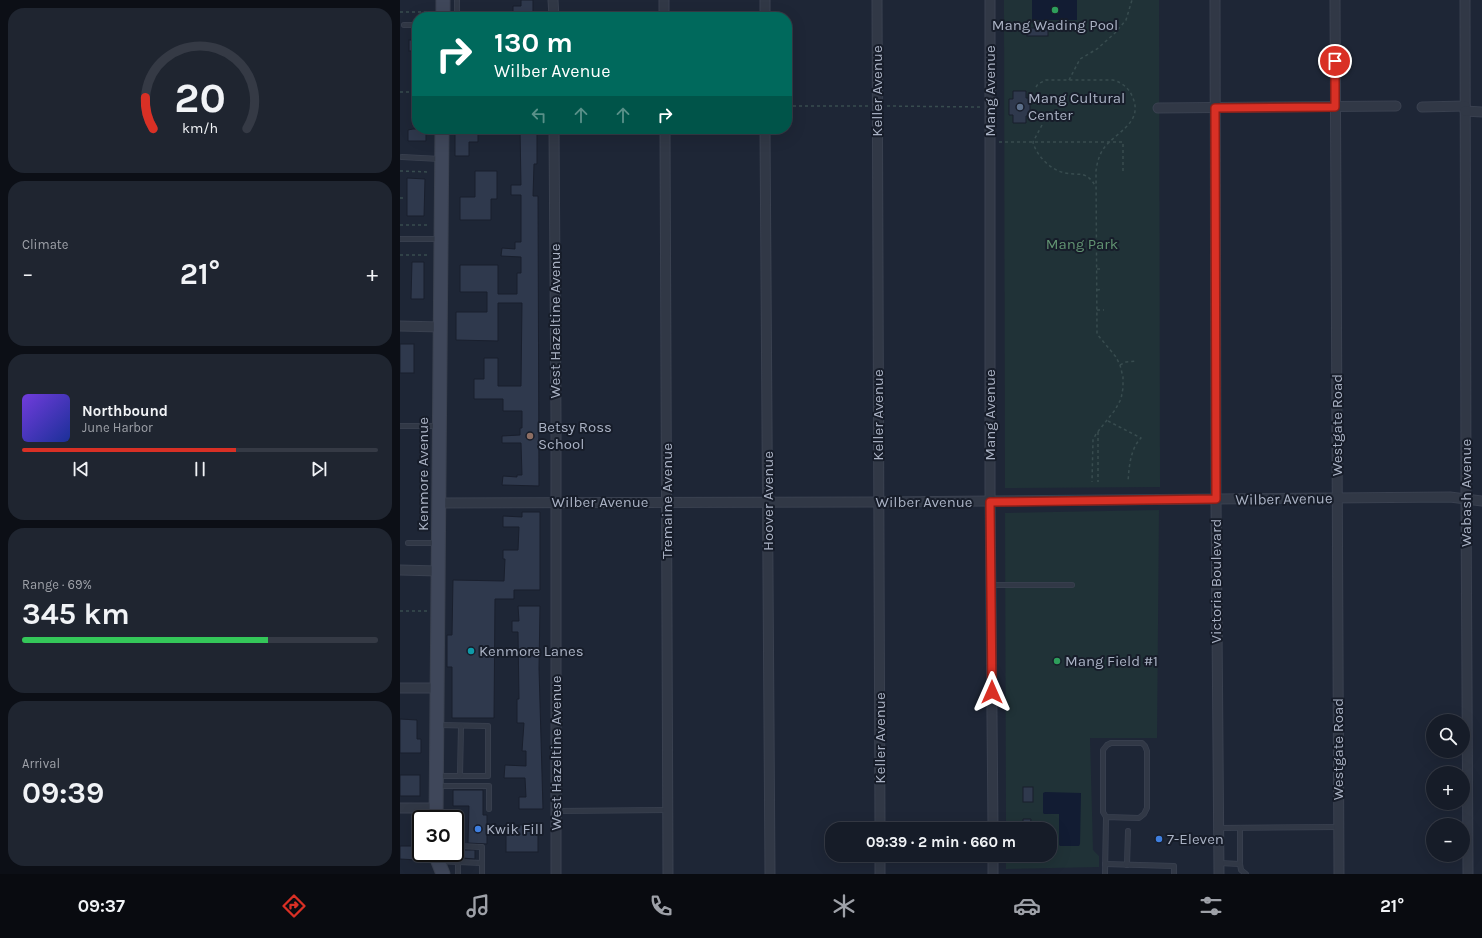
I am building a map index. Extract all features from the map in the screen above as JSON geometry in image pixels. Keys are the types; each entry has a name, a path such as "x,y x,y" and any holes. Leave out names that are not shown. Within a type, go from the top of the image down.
{"street":[{"path":"438,12 443,0"},
{"path":"554,0 554,12"},
{"path":"664,0 664,12"},
{"path":"765,0 765,12"},
{"name":"Keller Avenue","path":"877,0 880,822"},
{"name":"Mang Avenue","path":"990,0 990,502 993,822"},
{"name":"Victoria Boulevard","path":"1215,0 1216,499 1219,874"},
{"name":"Westgate Road","path":"1335,0 1339,874"},
{"name":"Wabash Avenue","path":"1465,0 1468,874"},
{"path":"1158,108 1396,106"},
{"path":"1422,107 1465,109 1482,112"},
{"name":"Kenmore Avenue","path":"436,810 442,134"},
{"name":"West Hazeltine Avenue","path":"554,134 556,874"},
{"name":"Tremaine Avenue","path":"665,134 668,874"},
{"name":"Hoover Avenue","path":"765,134 770,874"},
{"path":"400,326 440,327"},
{"name":"Wilber Avenue","path":"438,503 990,502 1450,497 1482,501"},
{"path":"400,570 438,571"},
{"path":"400,688 437,688"},
{"path":"400,808 412,810"},
{"path":"437,862 444,874"},
{"path":"880,862 880,874"},
{"path":"993,862 993,874"}],"lane":[{"path":"457,0 457,12"},
{"path":"404,25 412,25"},
{"path":"402,157 441,159"},
{"path":"401,239 441,239"},
{"path":"400,426 439,426"},
{"path":"408,543 438,543"},
{"path":"991,585 1072,584"},
{"path":"436,725 488,726 488,776 460,776 436,781"},
{"path":"460,776 461,726"},
{"path":"1105,874 1106,817 1103,812 1103,750 1111,743 1142,743 1146,746 1147,751 1147,808 1144,814 1139,818 1106,817"},
{"path":"436,781 489,786 489,809"},
{"path":"556,811 668,810"},
{"path":"1218,828 1339,827"},
{"path":"1240,828 1240,864 1241,870 1246,874"},
{"path":"1127,864 1128,831"},
{"path":"464,846 482,847 482,874"},
{"path":"458,874 458,862 482,863"},
{"path":"1219,863 1240,864"},
{"path":"1105,864 1174,866 1174,874"}],"path":[{"path":"1069,80 1080,59 1097,49 1115,33 1126,20 1132,0"},
{"path":"400,12 412,13"},
{"path":"998,25 1022,23"},
{"path":"1036,87 1038,84 1046,80 1113,80 1122,83 1129,90 1136,105 1132,121 1126,129 1110,141 1100,155 1096,172 1097,334 1116,356 1120,364 1123,382 1121,399 1115,410 1098,431 1093,440 1092,482"},
{"path":"400,92 412,92"},
{"path":"1042,125 1033,142 1035,150 1047,164 1064,173 1085,175 1092,180 1096,187"},
{"path":"999,142 1123,142 1123,173"},
{"path":"400,171 431,172"},
{"path":"400,225 431,225"},
{"path":"1097,248 1103,248"},
{"path":"400,255 430,255"},
{"path":"1097,269 1103,269"},
{"path":"1097,290 1103,290"},
{"path":"1097,310 1104,310"},
{"path":"1120,364 1126,362 1136,362"},
{"path":"1107,421 1141,438 1136,443 1133,450 1128,482"},
{"path":"1098,431 1098,482"},
{"path":"400,611 428,611"}],"green space":[{"name":"Mang Park","path":"1004,0 1159,0 1160,487 1005,488"},
{"path":"1159,510 1157,738 1090,738 1093,850 1099,856 1099,867 1006,869 1006,862 1057,862 1057,822 1006,822 1005,513"}],"water":[{"name":"Mang Wading Pool","path":"1032,0 1077,0 1077,20 1032,20"},
{"path":"1043,793 1081,793 1079,846 1059,845 1059,814 1043,813"}],"building":[{"path":"521,0 533,0 533,12 513,12 513,6 521,6"},
{"path":"1027,28 1048,28 1048,36 1027,36"},
{"path":"409,40 412,40 412,51 409,51"},
{"name":"Mang Cultural Center","path":"1013,91 1026,91 1026,98 1030,98 1030,116 1026,116 1026,123 1013,123 1013,115 1009,115 1009,99 1013,99"},
{"path":"412,129 412,134 426,134 426,141 408,141 408,130"},
{"path":"455,134 478,134 478,142 469,142 469,156 455,156"},
{"path":"520,134 537,134 537,164 534,164 533,196 538,196 539,486 502,485 503,476 517,477 517,475 522,475 521,443 502,443 502,436 520,435 520,428 522,428 522,411 503,411 503,399 474,399 474,379 484,379 484,358 498,358 498,386 521,386 522,303 498,303 498,341 456,340 456,312 487,312 487,292 460,292 460,265 498,265 498,294 517,294 517,273 521,273 521,257 501,256 502,248 515,249 515,242 521,242 521,195 511,195 511,185 521,185"},
{"path":"475,171 497,171 497,199 491,199 491,220 460,220 460,197 475,197"},
{"path":"407,178 425,179 424,216 407,216"},
{"path":"412,262 424,262 424,299 411,299"},
{"path":"400,344 414,344 414,373 400,373"},
{"name":"Kenmore Lanes","path":"522,512 540,512 540,590 514,590 514,599 495,599 494,718 452,718 452,667 447,667 447,635 452,635 453,580 504,581 505,559 503,559 503,550 518,550 519,527 503,527 503,516 522,517"},
{"path":"518,606 540,606 539,668 543,809 519,809 519,797 526,797 525,778 504,778 505,765 526,766 526,751 522,751 524,723 517,723 517,699 519,699 518,632 512,632 512,621 519,621"},
{"path":"400,719 417,720 417,739 421,739 421,753 400,753"},
{"path":"400,775 420,775 420,796 400,796"},
{"path":"1023,787 1033,787 1033,802 1023,802"},
{"path":"453,790 483,790 483,815 487,815 487,844 468,843 469,806 453,806"},
{"path":"1023,819 1031,819 1031,822 1023,822"},
{"path":"506,825 538,825 538,852 506,852"},
{"path":"400,846 412,846 412,860 400,859"},
{"name":"Kwik Fill","path":"464,850 475,850 475,859 464,858"}],"place":[{"name":"Mang Wading Pool","path":"1055,10"},
{"name":"Mang Cultural Center","path":"1020,107"},
{"name":"Betsy Ross School","path":"530,436"},
{"name":"Kenmore Lanes","path":"471,651"},
{"name":"Mang Field #1","path":"1057,661"},
{"name":"Kwik Fill","path":"478,829"},
{"name":"7-Eleven","path":"1159,839"}],"route":[{"path":"992,692 990,502 1216,499 1215,108 1335,107 1335,61"}]}
